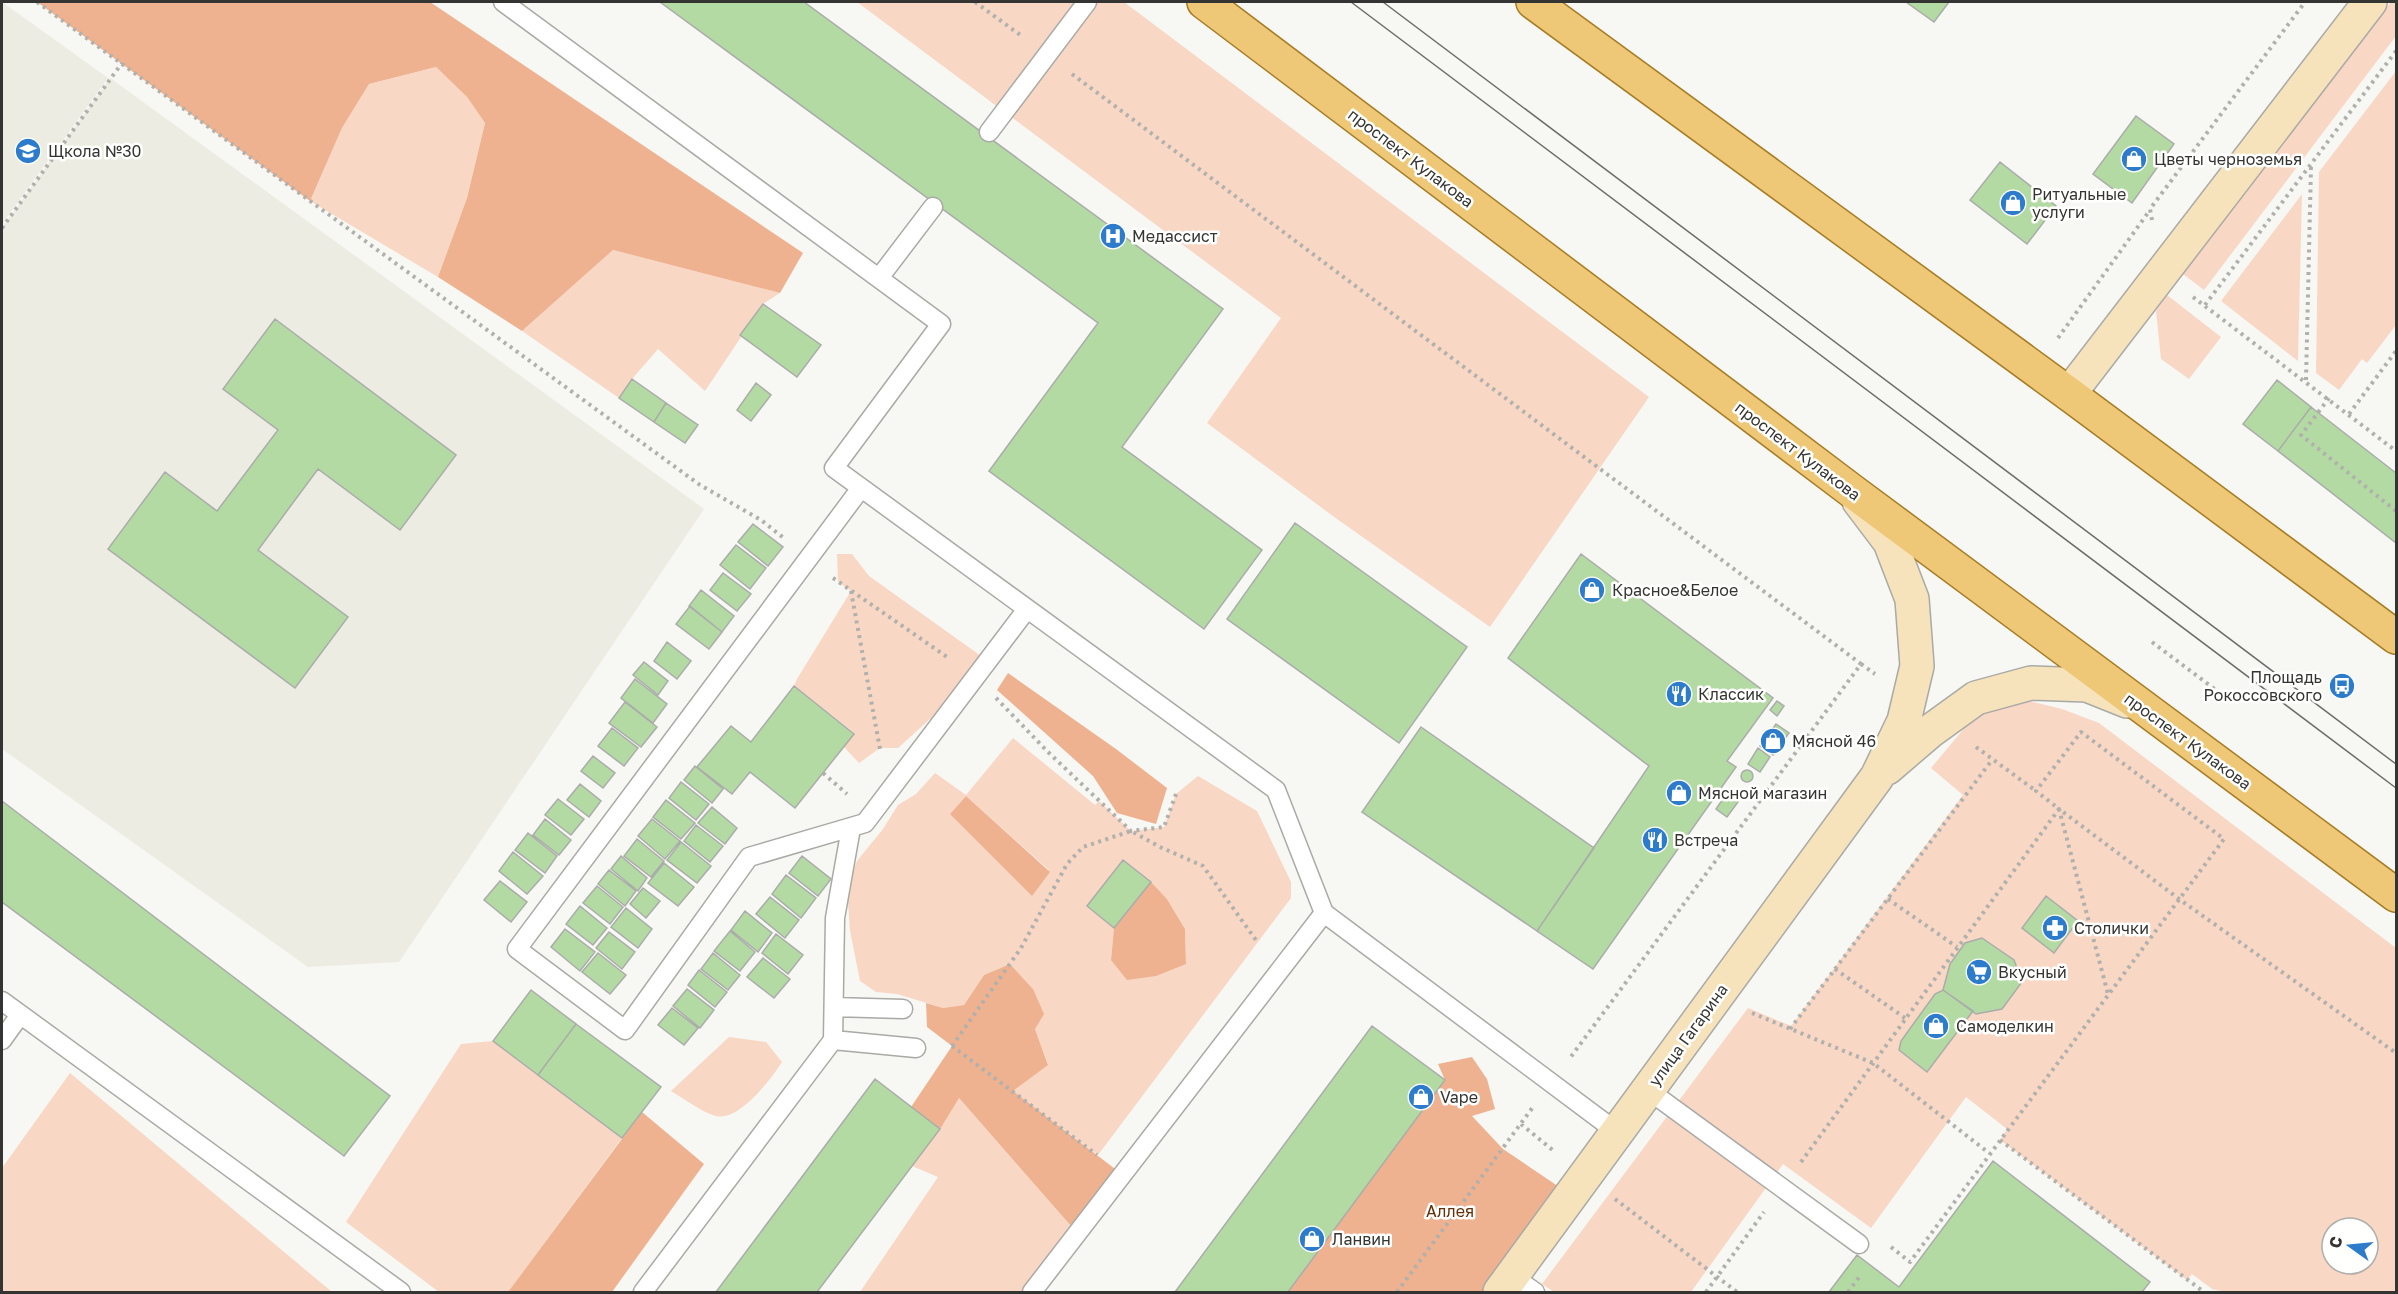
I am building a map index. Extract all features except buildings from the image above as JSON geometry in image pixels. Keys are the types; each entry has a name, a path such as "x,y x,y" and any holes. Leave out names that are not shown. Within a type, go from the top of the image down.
{"main road":[{"name":"проспект Кулакова","path":"1204,2 1852,491 2397,895"},
{"path":"1533,2 2397,637"},
{"path":"2069,394 2370,2"},
{"path":"1852,491 1890,542 1912,599 1917,666 1904,722 1877,777"},
{"path":"1877,777 1929,732 1976,698 2031,682 2087,685 2140,705"},
{"name":"улица Гагарина","path":"1516,1287 1617,1132 1877,777"}],"lane":[{"path":"503,2 941,324 834,468 1276,790 1324,913 1617,1132"},
{"path":"989,132 1087,2"},
{"path":"879,278 933,207"},
{"path":"861,488 517,949 625,1030 750,857 866,823 1028,609"},
{"path":"643,1293 833,1040 835,918 851,828"},
{"path":"1032,1293 1324,913"},
{"path":"2,1001 401,1293"},
{"path":"834,1007 903,1009"},
{"path":"2,1040 21,1015"},
{"path":"833,1040 916,1048"},
{"path":"1648,1090 1859,1244"}],"path":[{"path":"37,2 700,485 761,520 851,591 976,677 1048,752 1131,831 1203,866 1258,943"},
{"path":"975,2 1861,664 1397,1293"},
{"path":"2397,51 2205,305 2397,451"},
{"path":"2,228 122,63"},
{"path":"2306,381 2311,165"},
{"path":"2058,339 2150,209"},
{"path":"2349,414 2397,351"},
{"path":"2329,398 2301,435 2397,512"},
{"path":"851,591 880,748 874,758"},
{"path":"2152,642 2220,693"},
{"path":"1885,1242 1910,1262 1989,1153 2000,1140 2108,994 2179,899 2224,839 2081,732 2036,791 2179,899 2397,1053"},
{"path":"1790,1029 1992,759"},
{"path":"823,773 846,795 853,786"},
{"path":"952,1046 1021,948 1067,864 1083,847 1131,831 1164,827 1176,794"},
{"path":"1798,1166 2059,809"},
{"path":"2059,809 2108,994"},
{"path":"1888,899 1957,947"},
{"path":"1835,969 1905,1018"},
{"path":"903,1009 1123,1175"},
{"path":"1749,1011 1872,1063 1989,1153"},
{"path":"2000,1140 2204,1293"},
{"path":"1706,1293 1771,1203"},
{"path":"1848,1293 1866,1268"},
{"path":"1717,1278 1737,1293"}],"shaded area":[{"name":"Щкола №30","path":"2,2 108,78 2,224"},
{"path":"857,2 1124,2 1649,397 1490,627 1337,519 1207,423 1281,318"},
{"path":"2391,2 2396,2 2396,36 2204,290 2183,274"},
{"path":"436,67 467,97 485,123 467,198 438,277 310,201 342,128 369,84"},
{"path":"2396,71 2396,325 2367,363 2362,359 2339,390 2316,373 2319,172"},
{"path":"110,78 704,509 399,962 308,967 2,749 2,228"},
{"path":"2302,194 2298,361 2221,301"},
{"path":"613,250 780,293 763,304 705,391 658,349 619,398 522,331"},
{"path":"2167,295 2221,337 2189,379 2161,359 2156,311"},
{"path":"837,554 852,554 869,576 988,661 951,700 898,748 880,748 859,763 844,747 854,733 794,686 851,591 838,582"},
{"path":"1987,701 2029,701 2062,709 2099,723 2396,948 2396,1292 2226,1292 2212,1289 2192,1274 2187,1280 2000,1140 2007,1129 1966,1097 1871,1228 1783,1164 1691,1292 1554,1292 1542,1284 1748,1008 1791,1026 1963,795 1931,768"},
{"path":"1013,738 1095,805 1099,801 1131,831 1164,827 1176,794 1198,776 1257,811 1291,882 1291,898 1098,1155 1013,1091 1048,1064 1035,1029 1033,989 1010,964 984,975 964,1005 943,1008 897,994 876,992 860,981 850,931 847,887 857,861 883,829 898,805 916,794 935,773 966,795","holes":["966,796 1050,871 950,814","1123,860 1151,882 1167,899 1185,929 1186,964 1111,960 1114,928 1087,906"]},
{"path":"729,1037 766,1042 782,1062 763,1088 744,1106 725,1116 716,1116 699,1109 671,1091"},
{"path":"493,1041 622,1138 508,1292 439,1292 346,1222 461,1044"},
{"path":"70,1073 332,1292 2,1292 2,1168"},
{"path":"959,1098 1078,1234 1032,1292 860,1292 938,1177 912,1166"}],"green space":[{"path":"37,2 430,2 803,253 780,293 613,250 522,331 438,277 467,198 485,123 467,97 436,67 369,84 342,128 310,201"},
{"path":"1008,673 1167,788 1156,824 1117,813 1093,776 997,690"},
{"path":"966,796 1050,872 1032,896 950,814"},
{"path":"1151,882 1167,899 1185,929 1186,964 1156,976 1127,980 1111,960 1114,928"},
{"path":"1010,964 1033,989 1044,1014 1035,1029 1048,1065 1013,1091 1123,1175 1078,1234 959,1098 940,1129 911,1107 952,1046 927,1027 926,1003 943,1008 964,1005 984,975"},
{"name":"Аллея","path":"1472,1057 1487,1079 1495,1109 1472,1116 1503,1149 1571,1195 1499,1292 1288,1292 1445,1080 1438,1064"},
{"path":"642,1112 704,1164 612,1292 508,1292"}],"tram line":[{"path":"1351,2 2396,788"},
{"path":"1383,2 2396,764"}],"place":[{"name":"Щкола №30","path":"28,151"},
{"name":"Цветы черноземья","path":"2134,159"},
{"name":"Ритуальные услуги","path":"2013,203"},
{"name":"Медассист","path":"1113,236"},
{"name":"Красное&Белое","path":"1592,590"},
{"name":"Площадь Рокоссовского","path":"2342,686"},
{"name":"Классик","path":"1679,694"},
{"name":"Мясной 46","path":"1773,741"},
{"name":"Мясной магазин","path":"1679,793"},
{"name":"Встреча","path":"1655,840"},
{"name":"Столички","path":"2055,928"},
{"name":"Вкусный","path":"1979,972"},
{"name":"Самоделкин","path":"1936,1026"},
{"name":"Vape","path":"1421,1097"},
{"name":"Ланвин","path":"1312,1239"}]}
